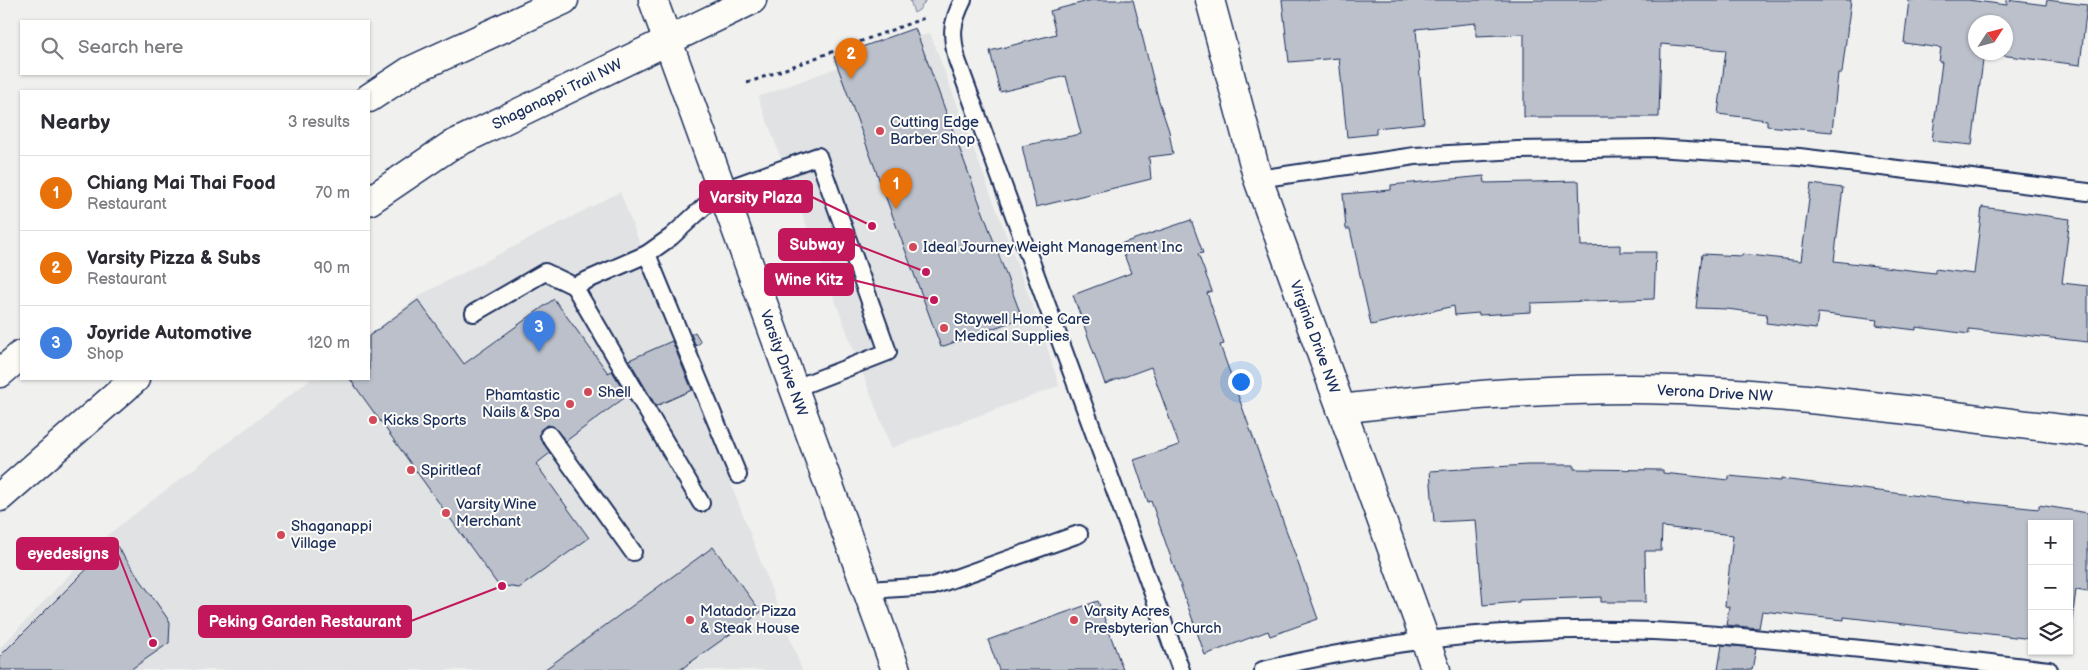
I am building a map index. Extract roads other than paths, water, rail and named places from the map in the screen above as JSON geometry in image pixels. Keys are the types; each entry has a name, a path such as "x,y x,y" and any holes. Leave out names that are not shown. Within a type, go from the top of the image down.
{"street":[{"path":"370,97 410,71 564,0"},
{"name":"Varsity Drive NW","path":"653,0 896,670"},
{"name":"Shaganappi Trail NW","path":"370,199 450,146 752,0"},
{"name":"Virginia Drive NW","path":"1210,0 1258,179 1436,670"},
{"path":"0,373 20,356"},
{"path":"0,497 134,380"},
{"name":"Verona Drive NW","path":"1341,409 1424,399 1508,393 1632,389 1776,396 2088,432"}],"lane":[{"path":"961,4 952,23 953,43 957,60 1181,670"},
{"path":"1258,179 1415,156 1518,150 1655,148 1798,157 2088,192"},
{"path":"574,286 647,254 671,237 721,191 818,156 888,352 793,389"},
{"path":"647,254 738,475"},
{"path":"474,313 545,272 574,286 701,502"},
{"path":"549,435 633,552"},
{"path":"867,590 933,586 1079,534"},
{"path":"1263,670 1311,659 1426,640 1509,632 1616,630 1714,633 2049,670"}],"place":[{"name":"Varsity Pizza & Subs","path":"851,79"},
{"name":"Cutting Edge Barber Shop","path":"880,131"},
{"name":"Chiang Mai Thai Food","path":"896,209"},
{"name":"Varsity Plaza","path":"872,226"},
{"name":"Ideal Journey Weight Management Inc","path":"913,247"},
{"name":"Subway","path":"926,272"},
{"name":"Wine Kitz","path":"934,300"},
{"name":"Staywell Home Care Medical Supplies","path":"944,328"},
{"name":"Joyride Automotive","path":"539,352"},
{"name":"Shell","path":"588,392"},
{"name":"Phamtastic Nails & Spa","path":"570,404"},
{"name":"Kicks Sports","path":"373,420"},
{"name":"Spiritleaf","path":"411,470"},
{"name":"Varsity Wine Merchant","path":"446,513"},
{"name":"Shaganappi Village","path":"281,535"},
{"name":"Peking Garden Restaurant","path":"502,586"},
{"name":"Matador Pizza & Steak House","path":"690,620"},
{"name":"Varsity Acres Presbyterian Church","path":"1074,620"},
{"name":"eyedesigns","path":"153,643"}]}
